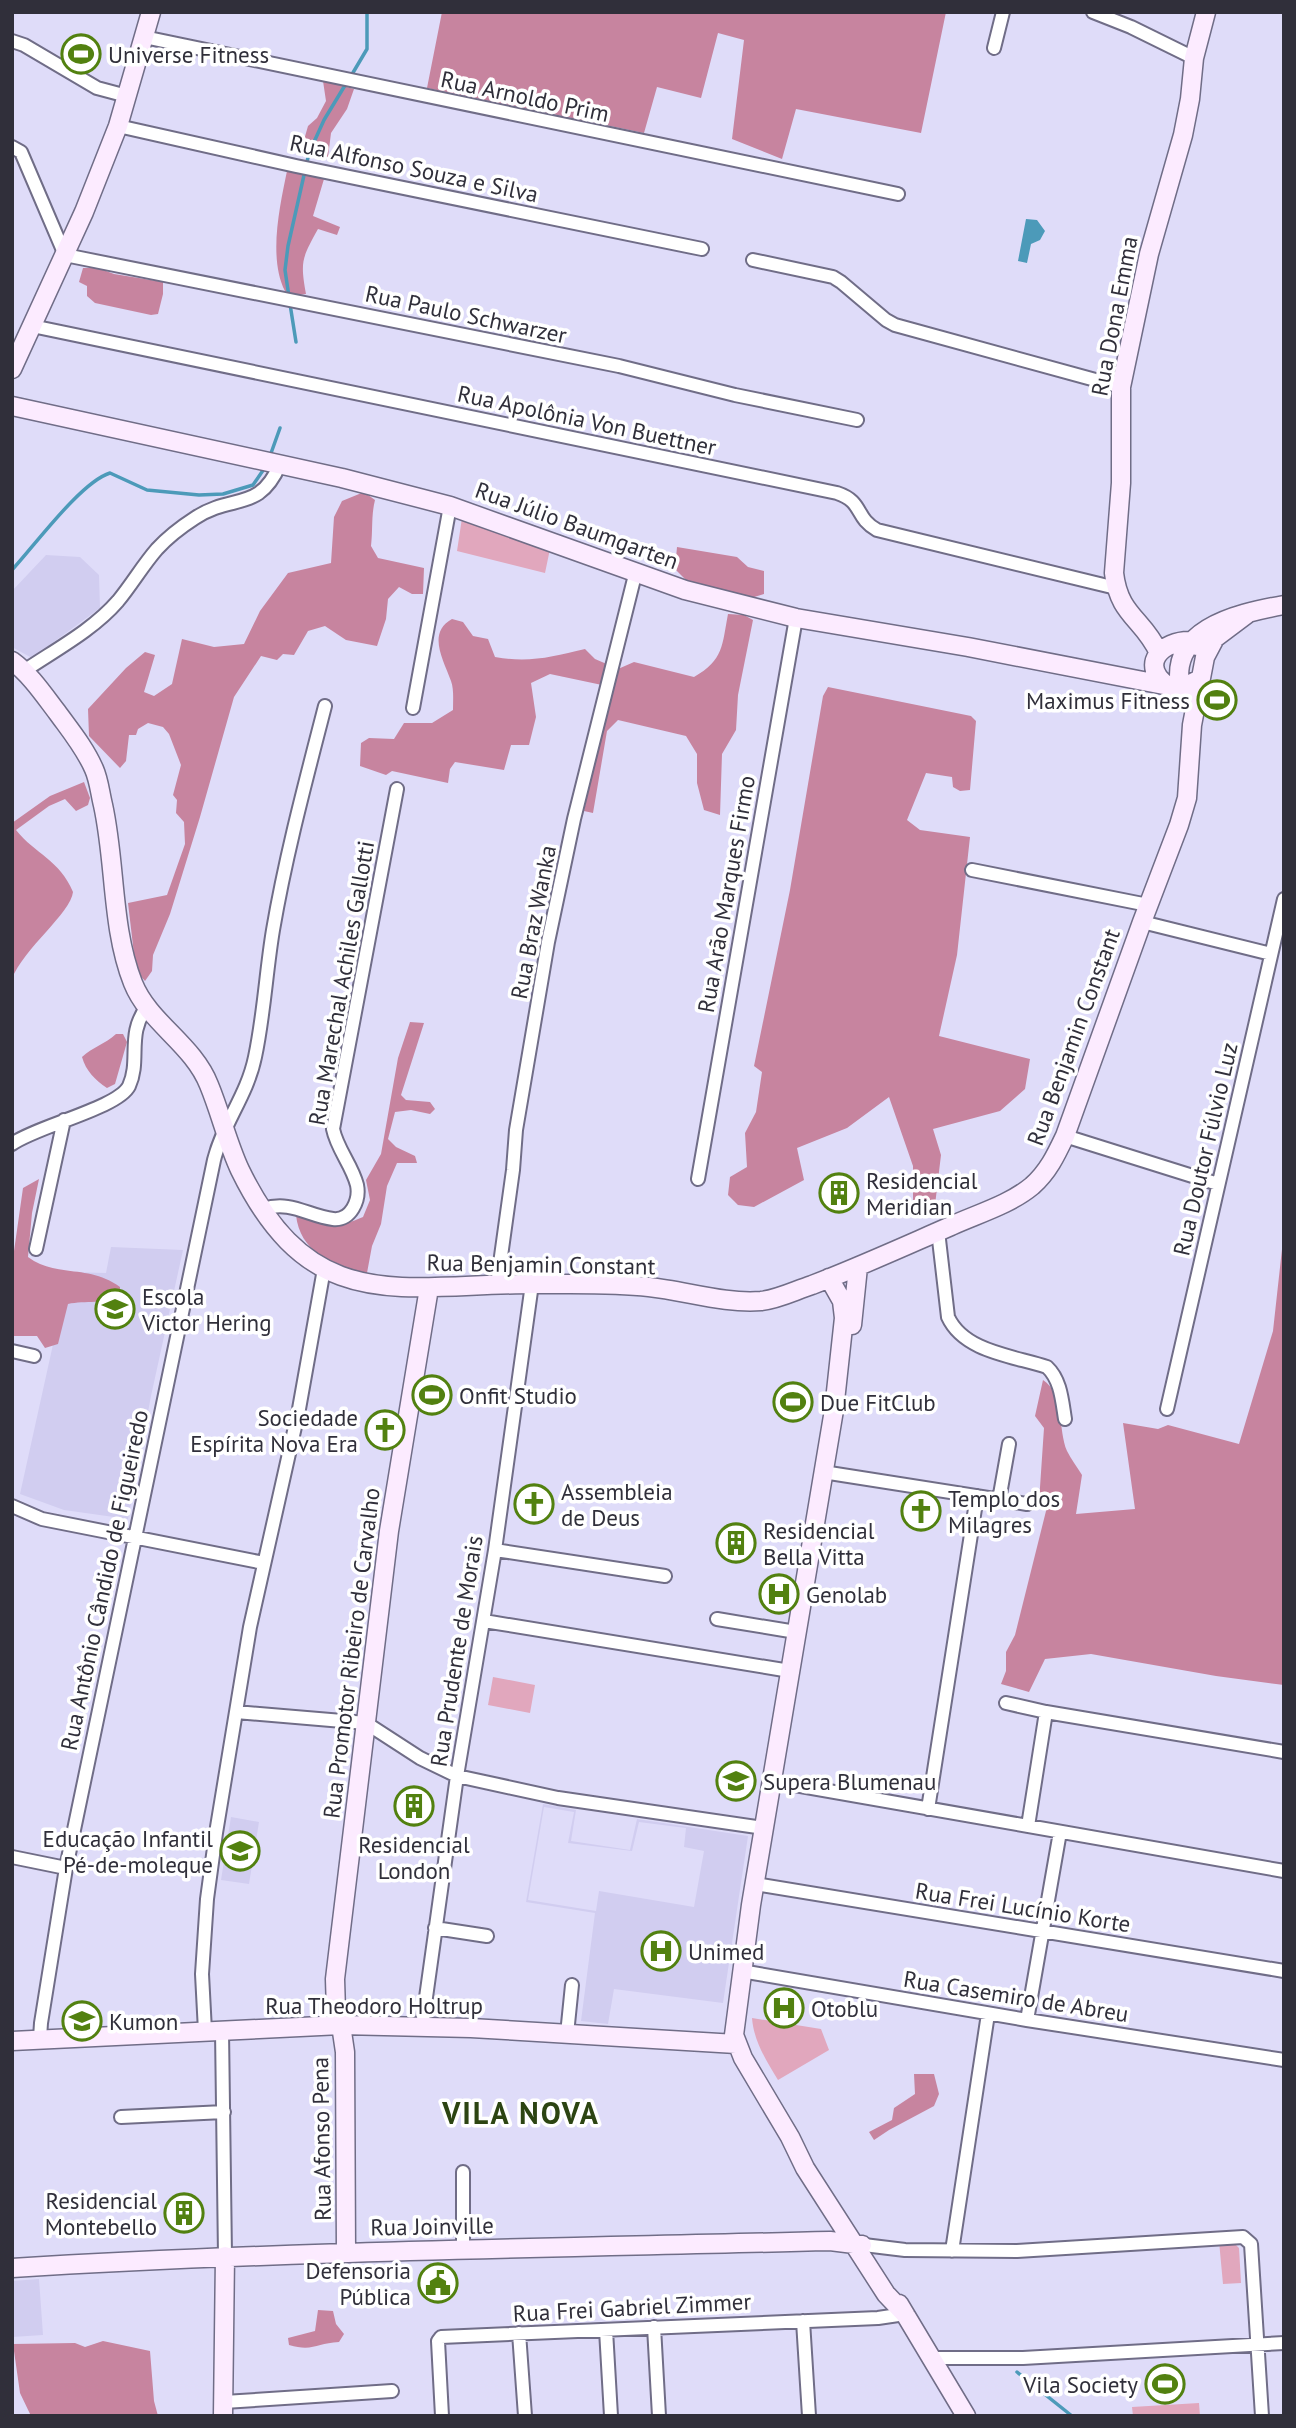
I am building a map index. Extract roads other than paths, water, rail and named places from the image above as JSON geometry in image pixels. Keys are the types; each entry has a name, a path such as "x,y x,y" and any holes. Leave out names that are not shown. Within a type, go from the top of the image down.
{"main road":[{"path":"12,369 17,347 32,326 91,197 118,126 151,12"},
{"name":"Rua Dona Emma","path":"1116,588 1114,573 1121,483 1121,387 1149,254 1183,135 1194,58 1206,12"},
{"name":"Rua Júlio Baumgarten","path":"12,405 273,462 450,506 685,590 796,618 1174,686"},
{"path":"1116,588 1126,610 1142,625 1157,659 1158,677 1174,686 1200,679"},
{"name":"Rua Benjamin Constant","path":"1192,725 1174,686 1181,657 1191,641 1222,621 1284,605"},
{"name":"Rua Benjamin Constant","path":"18,666 76,738 96,772 105,815 120,940 132,979 147,1007 191,1054 200,1068 212,1092 224,1133 240,1170 263,1209 297,1250 343,1279 382,1286 532,1283 646,1286 744,1301 765,1300 858,1267 1002,1203 1027,1189 1051,1165 1065,1136 1175,838 1187,798 1192,725 1205,657 1215,638 1247,614"},
{"path":"1142,625 1191,641 1205,657"},
{"path":"1128,678 1144,673 1172,642 1191,641"},
{"path":"834,1410 844,1376 858,1267"},
{"path":"829,1278 842,1301 844,1318 834,1410 741,1971 734,2026 736,2044 805,2168 858,2245 886,2294 905,2314 966,2416"},
{"name":"Rua Promotor Ribeiro de Carvalho","path":"341,2025 335,2011 335,1979 342,1906 390,1531 429,1287"},
{"name":"Rua Theodoro Holtrup","path":"12,2040 341,2025 422,2026 736,2044"},
{"name":"Rua Afonso Pena","path":"341,2025 345,2052 346,2253"},
{"name":"Rua Joinville","path":"12,2268 225,2256 830,2241 858,2245"},
{"path":"224,2409 225,2256"}],"street":[{"path":"994,48 1003,12"},
{"path":"1093,12 1194,58"},
{"name":"Rua Arnoldo Prim","path":"144,37 898,194"},
{"path":"12,41 24,45 97,88 127,96"},
{"name":"Rua Alfonso Souza e Silva","path":"118,126 296,166 702,249"},
{"path":"12,147 21,152 65,255"},
{"name":"Rua Paulo Schwarzer","path":"65,255 656,374 735,395 857,420"},
{"path":"753,260 833,277 895,325 1121,387"},
{"name":"Rua Apolônia Von Buettner","path":"32,326 836,493 852,499 867,525 877,530 1116,588"},
{"path":"18,666 101,618 118,601 157,549 177,530 206,510 261,494 270,484 273,462"},
{"path":"413,708 450,506"},
{"name":"Rua Braz Wanka","path":"497,1285 516,1130 548,942 577,808 636,571"},
{"name":"Rua Arão Marques Firmo","path":"698,1179 796,618"},
{"name":"Rua Antônio Cândido de Figueiredo","path":"40,2038 66,1868 214,1160 224,1133 247,1089 255,1057 283,879 325,706"},
{"name":"Rua Marechal Achiles Gallotti","path":"263,1209 282,1206 333,1219 344,1218 352,1211 357,1199 357,1187 335,1141 333,1129 397,789"},
{"path":"972,870 1145,914 1271,954"},
{"name":"Rua Doutor Fúlvio Luz","path":"1167,1409 1284,899"},
{"path":"12,1144 106,1104 128,1088 138,1019 147,1007"},
{"path":"36,1249 64,1120"},
{"path":"1065,1136 1218,1184"},
{"path":"938,1231 948,1317 953,1328 978,1345 1047,1367 1053,1373 1059,1388 1065,1419"},
{"path":"225,2256 223,2112 213,2031 202,1974 207,1899 250,1627 299,1409 324,1269"},
{"name":"Rua Prudente de Morais","path":"422,2026 457,1776 495,1550 532,1283"},
{"path":"12,1351 34,1356"},
{"path":"999,1500 1009,1444"},
{"path":"823,1472 1027,1504"},
{"path":"928,1809 977,1496"},
{"path":"12,1506 42,1519 264,1563"},
{"path":"495,1550 665,1576"},
{"path":"717,1619 796,1632"},
{"path":"484,1621 790,1671"},
{"path":"1006,1703 1284,1752"},
{"path":"236,1712 366,1723 420,1758 457,1776 570,1800 764,1828"},
{"path":"1028,1826 1046,1712"},
{"path":"772,1781 1284,1871"},
{"path":"1027,2020 1060,1832"},
{"path":"12,1857 66,1868"},
{"name":"Rua Frei Lucínio Korte","path":"755,1884 1284,1970"},
{"path":"435,1928 486,1936"},
{"name":"Rua Casemiro de Abreu","path":"741,1971 988,2014 1283,2055"},
{"path":"567,2034 572,1985"},
{"path":"952,2251 988,2014"},
{"path":"121,2118 223,2112"},
{"path":"463,2172 463,2250"},
{"path":"858,2245 888,2249 1017,2251 1243,2237 1248,2239 1251,2244 1262,2416"},
{"name":"Rua Frei Gabriel Zimmer","path":"442,2416 438,2341 441,2337 887,2317 905,2314"},
{"path":"803,2321 809,2416"},
{"path":"654,2328 659,2416"},
{"path":"606,2330 611,2416"},
{"path":"519,2333 525,2416"},
{"path":"930,2358 1023,2358 1284,2343"},
{"path":"224,2409 392,2391"}],"water":[{"path":"1026,219 1037,220 1045,231 1040,240 1031,244 1027,263 1018,261"}],"waterway":[{"path":"351,76 367,49 367,12"},
{"path":"289,297 285,270 288,246 309,153 324,120 347,82"},
{"path":"290,304 296,342"},
{"path":"270,456 280,428"},
{"path":"12,570 72,501 98,479 110,473 147,490 199,495 223,494 253,485 266,466"},
{"path":"1017,2372 1072,2416"}],"place":[{"name":"Universe Fitness","path":"81,54"},
{"name":"Maximus Fitness","path":"1217,700"},
{"name":"Residencial Meridian","path":"839,1193"},
{"name":"Escola Victor Hering","path":"115,1309"},
{"name":"Onfit Studio","path":"432,1395"},
{"name":"Due FitClub","path":"793,1402"},
{"name":"Sociedade Espírita Nova Era","path":"385,1430"},
{"name":"Assembleia de Deus","path":"534,1504"},
{"name":"Templo dos Milagres","path":"921,1511"},
{"name":"Residencial Bella Vitta","path":"736,1543"},
{"name":"Genolab","path":"779,1594"},
{"name":"Supera Blumenau","path":"736,1781"},
{"name":"Residencial London","path":"414,1806"},
{"name":"Educação Infantil Pé-de-moleque","path":"240,1851"},
{"name":"Unimed","path":"661,1951"},
{"name":"Otoblu","path":"784,2008"},
{"name":"Kumon","path":"82,2021"},
{"name":"Residencial Montebello","path":"184,2213"},
{"name":"Defensoria Pública","path":"438,2283"},
{"name":"Vila Society","path":"1165,2384"}],"district":[{"name":"VILA NOVA","path":"521,2112"}]}
